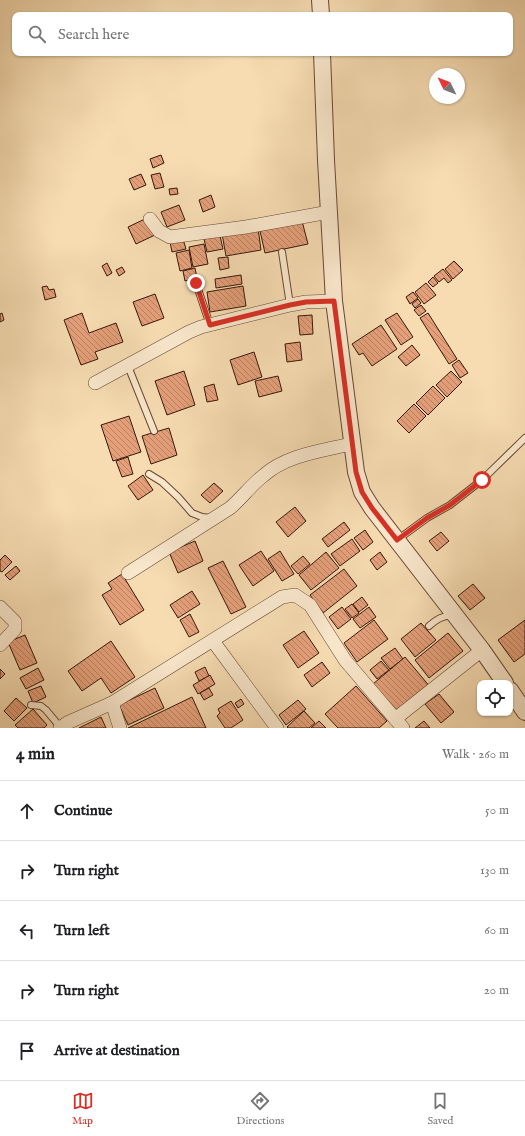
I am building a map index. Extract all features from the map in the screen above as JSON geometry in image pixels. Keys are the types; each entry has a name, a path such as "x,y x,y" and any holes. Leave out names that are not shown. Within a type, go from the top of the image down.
{"street":[{"path":"320,0 321,12"},
{"path":"322,56 334,301 351,444 356,472 362,492 372,508 482,650 503,680"},
{"path":"150,219 159,231 170,237 246,227 329,212"},
{"path":"95,383 201,327 290,305 306,302 334,301"},
{"path":"128,573 230,508 240,500 262,476 275,466 292,459 351,444"},
{"path":"60,728 67,723 112,703 282,597 295,595 310,605 345,660 399,723 482,650"},
{"path":"0,608 15,622 15,629 0,645"},
{"path":"213,641 271,726"},
{"path":"513,694 525,712"},
{"path":"112,703 120,728"}],"lane":[{"path":"282,252 290,305"},
{"path":"196,283 210,325"},
{"path":"128,366 154,431"},
{"path":"397,540 427,518 450,505 482,480 525,438"},
{"path":"149,474 162,482 192,513 202,517 214,518"},
{"path":"429,626 444,615 454,614"},
{"path":"31,705 41,706 60,728"}],"building":[{"path":"161,155 164,163 153,168 150,159"},
{"path":"160,173 164,187 155,189 151,175"},
{"path":"141,174 146,185 134,190 129,179"},
{"path":"177,188 178,194 170,195 169,189"},
{"path":"211,195 215,207 203,212 199,200"},
{"path":"179,205 185,220 167,227 161,212"},
{"path":"147,218 155,235 136,244 128,227"},
{"path":"302,221 308,244 265,253 260,231"},
{"path":"258,228 261,250 226,256 222,234"},
{"path":"220,236 223,249 207,252 204,239"},
{"path":"183,239 186,249 172,252 170,242"},
{"path":"204,244 208,264 193,267 189,247"},
{"path":"189,250 192,268 180,271 176,253"},
{"path":"228,257 229,268 220,270 218,258"},
{"path":"454,261 463,270 453,279 445,269"},
{"path":"107,263 112,273 107,276 102,266"},
{"path":"122,267 125,272 119,276 116,270"},
{"path":"195,268 197,278 185,281 183,271"},
{"path":"443,269 452,280 448,283 444,278 439,282 434,276"},
{"path":"241,275 242,284 216,288 215,279"},
{"path":"433,277 438,283 433,287 428,282"},
{"path":"426,283 436,295 424,304 415,292"},
{"path":"47,286 49,290 54,289 56,297 45,300 42,287"},
{"path":"243,286 246,306 210,312 207,292"},
{"path":"413,292 418,298 410,304 406,297"},
{"path":"155,294 164,318 142,326 133,302"},
{"path":"418,299 421,303 415,308 412,304"},
{"path":"421,305 426,311 419,316 414,310"},
{"path":"2,313 4,320 0,322 0,314"},
{"path":"82,313 89,333 116,323 123,342 95,352 98,359 81,365 64,320"},
{"path":"397,313 413,337 401,345 385,320"},
{"path":"428,313 457,359 449,364 420,318"},
{"path":"312,315 313,334 300,335 298,316"},
{"path":"381,325 397,349 372,366 363,353 359,355 352,344"},
{"path":"300,342 302,360 287,362 285,344"},
{"path":"412,345 420,355 406,366 398,357"},
{"path":"254,352 262,377 238,385 230,360"},
{"path":"459,360 468,373 460,378 452,365"},
{"path":"184,371 195,405 167,415 155,381"},
{"path":"451,371 462,382 447,397 436,385"},
{"path":"278,376 282,391 259,397 255,381"},
{"path":"214,384 218,400 207,402 204,387"},
{"path":"433,386 445,398 428,415 416,403"},
{"path":"414,404 426,416 409,433 397,421"},
{"path":"129,416 141,452 113,461 101,425"},
{"path":"169,428 177,455 151,464 142,436"},
{"path":"128,457 133,474 122,477 116,461"},
{"path":"143,475 153,490 138,500 128,486"},
{"path":"214,483 223,491 210,503 201,495"},
{"path":"295,507 306,521 288,537 276,522"},
{"path":"344,522 350,530 328,547 322,539"},
{"path":"365,530 373,542 363,550 354,538"},
{"path":"441,532 449,541 437,551 429,541"},
{"path":"352,539 360,551 340,566 331,554"},
{"path":"195,541 203,561 178,573 169,552"},
{"path":"261,551 274,571 253,586 239,565"},
{"path":"280,551 294,574 282,581 268,559"},
{"path":"326,552 339,568 311,590 299,575"},
{"path":"380,552 387,562 377,570 370,560"},
{"path":"5,555 12,562 2,572 0,571 0,560"},
{"path":"303,556 310,564 298,574 291,566"},
{"path":"223,561 246,607 231,614 208,568"},
{"path":"16,566 20,571 10,580 5,575"},
{"path":"344,569 357,586 323,613 310,595"},
{"path":"122,574 144,610 120,625 102,595 112,589 108,583"},
{"path":"473,584 485,598 470,610 458,596"},
{"path":"192,591 200,604 178,618 170,605"},
{"path":"362,597 368,605 359,612 353,604"},
{"path":"352,604 359,613 352,618 345,609"},
{"path":"342,607 351,619 338,629 329,617"},
{"path":"369,607 376,617 360,628 353,619"},
{"path":"190,614 199,632 189,637 180,620"},
{"path":"374,620 388,639 357,662 344,643"},
{"path":"525,620 525,654 514,662 498,640"},
{"path":"421,623 436,640 415,657 401,639"},
{"path":"304,631 319,653 298,668 283,645"},
{"path":"448,633 463,651 429,678 415,660"},
{"path":"25,635 37,663 20,670 8,642"},
{"path":"111,641 135,677 111,693 101,678 82,691 68,671"},
{"path":"395,648 403,659 390,669 381,658"},
{"path":"405,657 431,688 399,715 373,684"},
{"path":"381,661 389,670 377,679 370,670"},
{"path":"322,662 330,673 312,687 304,675"},
{"path":"205,667 209,676 199,681 195,672"},
{"path":"38,668 44,680 26,689 20,678"},
{"path":"0,669 5,674 0,679"},
{"path":"210,675 215,684 198,694 193,685"},
{"path":"41,686 46,697 33,703 28,691"},
{"path":"356,686 387,721 379,728 338,728 325,714"},
{"path":"155,688 164,708 128,725 119,705"},
{"path":"209,688 213,695 204,700 200,693"},
{"path":"439,694 454,712 441,723 425,704"},
{"path":"192,697 206,728 128,728"},
{"path":"16,698 27,708 14,721 4,711"},
{"path":"241,699 244,704 238,708 235,703"},
{"path":"298,700 306,709 286,725 279,715"},
{"path":"231,701 243,720 231,728 225,728 217,716 220,713 218,709"},
{"path":"33,709 47,725 44,728 18,728 15,725"},
{"path":"304,711 315,723 309,728 287,727"},
{"path":"101,717 106,728 79,728"},
{"path":"319,721 326,728 311,728"},
{"path":"424,721 430,728 415,728"}],"route":[{"path":"196,283 210,325 290,305 306,302 334,301 351,444 356,472 362,492 372,508 397,540 427,518 450,505 482,480"}]}
